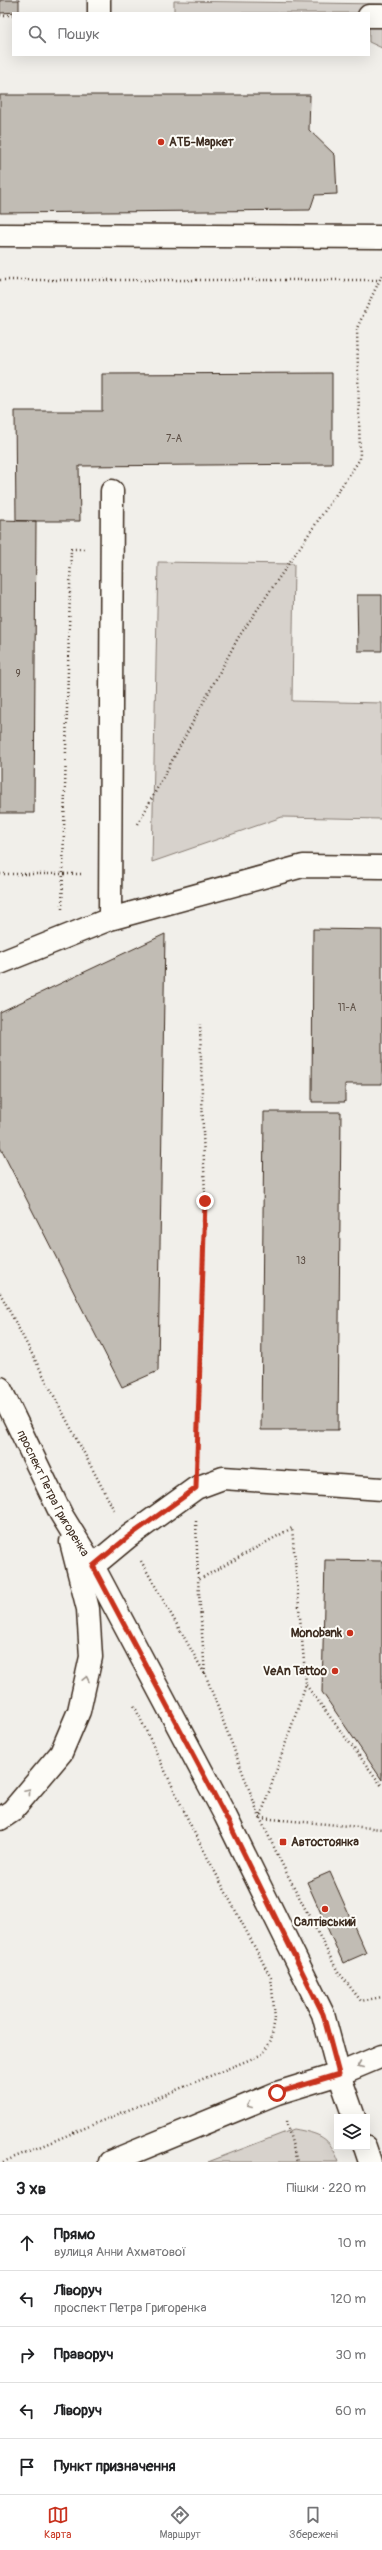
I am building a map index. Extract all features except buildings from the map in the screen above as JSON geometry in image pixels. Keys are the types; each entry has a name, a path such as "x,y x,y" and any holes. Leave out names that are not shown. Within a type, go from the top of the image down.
{"main road":[{"path":"99,0 99,12"},
{"path":"370,16 382,16"},
{"path":"0,235 382,237"},
{"path":"110,919 109,875 112,491"},
{"path":"0,963 110,919 303,866 382,867"},
{"name":"проспект Петра Григоренка","path":"0,1388 65,1519 93,1566 225,1815 323,2014 339,2074 353,2114"},
{"path":"93,1566 128,1537 196,1488 223,1478 382,1488"},
{"path":"0,1819 12,1811 61,1753 80,1711 90,1657 88,1609 65,1519"},
{"path":"110,2162 277,2093 339,2074 382,2056"},
{"path":"365,2150 370,2162"}],"path":[{"path":"0,15 12,15"},
{"path":"135,830 238,638 360,459 357,328 382,275"},
{"path":"0,280 380,280"},
{"path":"62,937 62,873 71,549 111,550"},
{"path":"0,874 62,873 109,875"},
{"path":"200,1024 205,1201 196,1488 198,1580 206,1676"},
{"path":"0,1293 128,1537 206,1676 260,1818 337,1970 361,2001 382,1998"},
{"path":"198,1580 292,1528 306,1684 260,1818"},
{"path":"306,1684 382,1786"},
{"path":"3,2162 263,2054 271,2040 275,2019 271,1978 193,1830 132,1702"},
{"path":"260,1818 382,1829"},
{"path":"286,2121 297,2162"}],"shaded area":[{"path":"174,1 382,4 382,48 370,42 370,12 174,12"},
{"path":"158,562 294,564 292,701 382,703 382,819 282,817 152,862"},
{"path":"294,2129 317,2135 327,2141 339,2162 208,2162"}],"place":[{"name":"АТБ-Маркет","path":"161,142"},
{"name":"Monobank","path":"350,1633"},
{"name":"VeAn Tattoo","path":"335,1671"},
{"name":"Автостоянка","path":"283,1842"},
{"name":"Салтівський","path":"325,1909"}],"route":[{"path":"205,1201 196,1488 128,1537 93,1566 225,1815 323,2014 339,2074 277,2093"}]}
